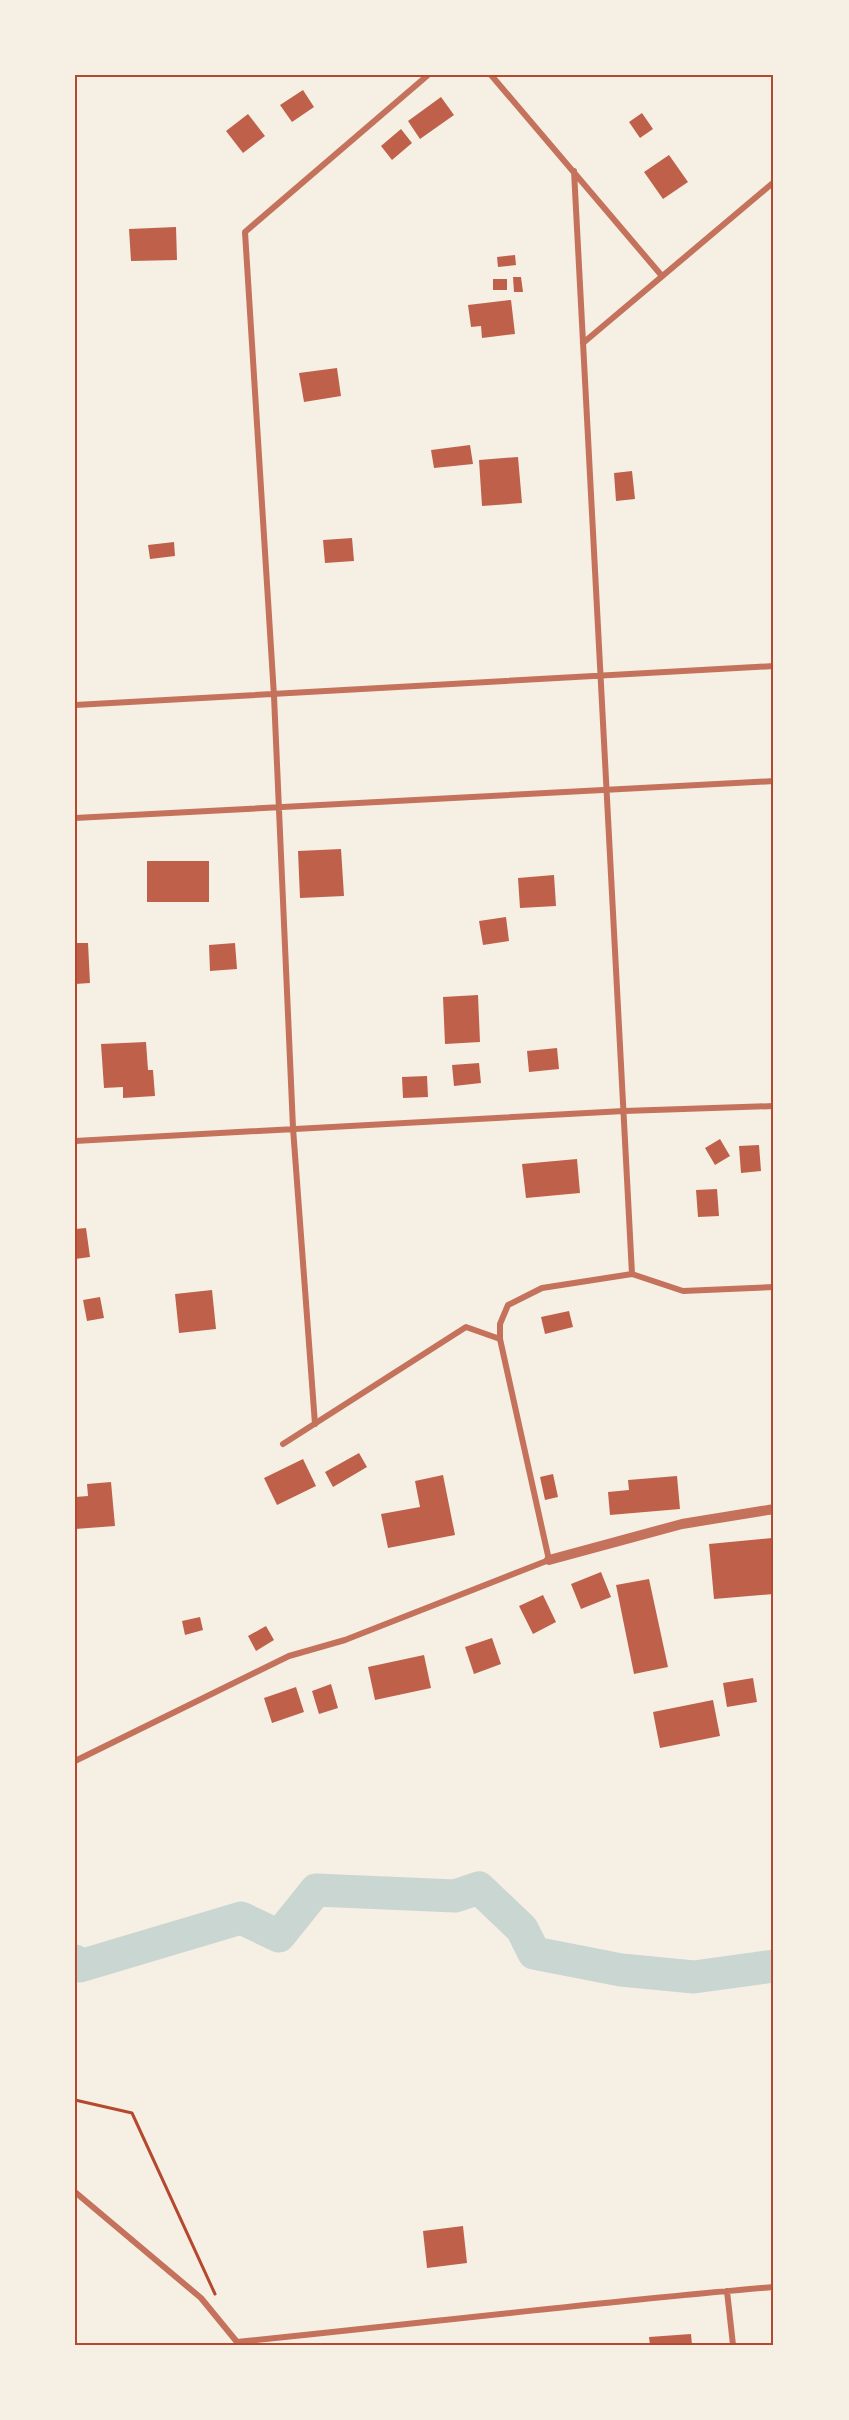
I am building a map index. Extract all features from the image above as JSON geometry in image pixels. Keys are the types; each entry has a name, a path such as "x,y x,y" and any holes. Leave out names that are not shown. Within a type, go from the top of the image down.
{"street":[{"path":"315,1424 293,1128 280,807 245,232 428,75"},
{"path":"491,75 662,276"},
{"path":"574,171 632,1274"},
{"path":"583,343 774,182"},
{"path":"75,705 274,696 774,666"},
{"path":"75,818 774,781"},
{"path":"75,1141 624,1111 774,1106"},
{"path":"549,1560 500,1339 500,1324 508,1305 542,1288 632,1274 683,1291 774,1287"},
{"path":"283,1444 466,1327 500,1339"},
{"path":"75,1761 289,1656 345,1640 549,1560 682,1524 774,1509"},
{"path":"75,2192 201,2298 237,2343 571,2305 774,2287"},
{"path":"727,2291 733,2345"}],"path":[{"path":"75,2100 132,2113 217,2298"}],"building":[{"path":"303,90 314,107 292,122 280,105"},
{"path":"441,97 454,115 420,139 408,121"},
{"path":"642,113 653,129 640,138 629,122"},
{"path":"248,114 265,136 243,153 226,131"},
{"path":"401,129 412,143 392,160 381,146"},
{"path":"669,155 688,182 663,199 644,172"},
{"path":"176,227 177,260 131,261 129,229"},
{"path":"515,255 516,265 498,267 497,257"},
{"path":"513,277 521,277 523,292 514,292"},
{"path":"493,279 507,279 507,290 493,290"},
{"path":"511,300 515,334 482,338 481,326 471,327 468,305"},
{"path":"337,368 341,396 304,402 299,373"},
{"path":"470,445 473,464 434,468 431,450"},
{"path":"518,457 522,503 482,506 479,460"},
{"path":"632,471 635,499 616,501 614,473"},
{"path":"352,538 354,561 325,563 323,540"},
{"path":"174,542 175,556 150,559 148,545"},
{"path":"341,849 344,896 300,898 298,851"},
{"path":"147,861 209,861 209,902 147,902"},
{"path":"554,875 556,906 520,908 518,878"},
{"path":"506,917 509,941 483,945 479,921"},
{"path":"75,943 88,943 90,983 75,984"},
{"path":"235,943 237,969 210,971 209,945"},
{"path":"478,995 480,1042 445,1044 443,997"},
{"path":"146,1042 148,1070 153,1070 155,1096 123,1098 123,1087 104,1088 101,1044"},
{"path":"557,1048 559,1069 529,1072 527,1051"},
{"path":"479,1063 481,1083 454,1086 452,1065"},
{"path":"427,1076 428,1097 403,1098 402,1077"},
{"path":"720,1139 730,1156 715,1165 705,1148"},
{"path":"759,1145 761,1171 741,1173 739,1146"},
{"path":"577,1159 580,1193 526,1198 522,1164"},
{"path":"717,1189 719,1216 698,1217 696,1190"},
{"path":"86,1228 90,1257 75,1259 75,1229"},
{"path":"212,1290 216,1329 179,1333 175,1294"},
{"path":"100,1297 104,1318 87,1321 83,1300"},
{"path":"569,1311 573,1327 545,1334 541,1317"},
{"path":"359,1453 367,1467 333,1487 325,1472"},
{"path":"303,1459 316,1486 277,1505 264,1478"},
{"path":"553,1474 558,1497 545,1500 540,1477"},
{"path":"443,1475 455,1535 388,1548 381,1514 420,1507 415,1481"},
{"path":"677,1476 680,1509 610,1515 608,1492 629,1490 628,1480"},
{"path":"111,1482 115,1526 75,1529 75,1497 88,1496 87,1484"},
{"path":"772,1538 774,1594 714,1599 709,1544"},
{"path":"601,1572 611,1597 581,1609 571,1584"},
{"path":"649,1579 668,1667 634,1674 616,1585"},
{"path":"543,1595 556,1622 533,1634 519,1606"},
{"path":"200,1617 203,1630 185,1635 182,1621"},
{"path":"266,1626 274,1640 256,1651 248,1636"},
{"path":"492,1638 501,1664 474,1674 465,1647"},
{"path":"424,1655 431,1688 375,1700 368,1667"},
{"path":"753,1678 757,1702 727,1707 723,1683"},
{"path":"331,1684 338,1708 319,1714 312,1691"},
{"path":"296,1687 304,1712 272,1723 264,1698"},
{"path":"713,1700 720,1736 660,1748 653,1712"},
{"path":"463,2226 467,2263 427,2268 423,2231"},
{"path":"691,2334 692,2345 650,2345 649,2337"}],"waterway":[{"path":"75,1961 80,1966 241,1918 279,1936 316,1890 455,1896 479,1888 522,1929 534,1953 621,1970 694,1977 774,1966"}]}
